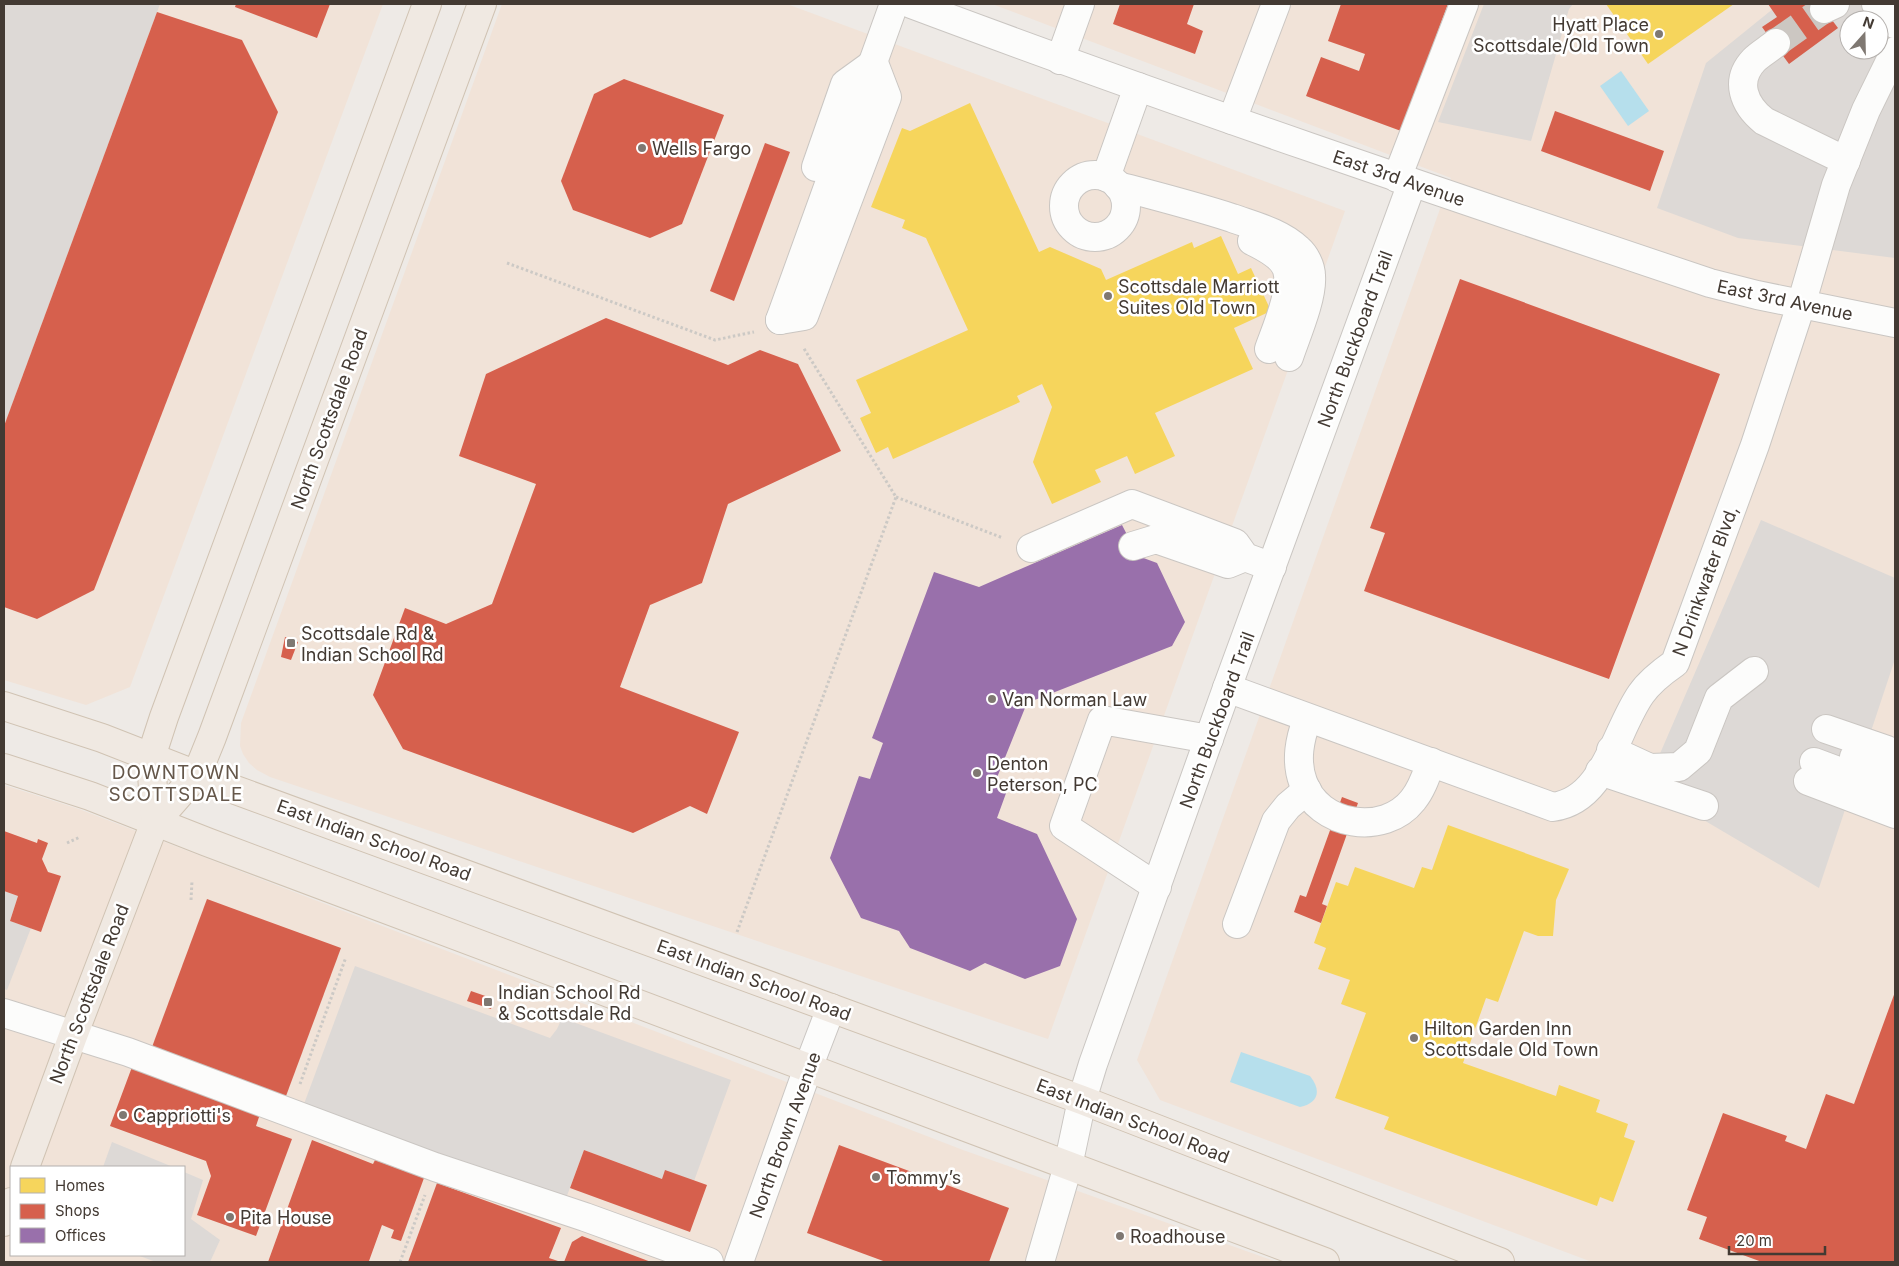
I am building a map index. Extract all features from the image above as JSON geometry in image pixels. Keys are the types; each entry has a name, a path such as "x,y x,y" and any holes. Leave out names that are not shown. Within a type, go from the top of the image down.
{"main road":[{"name":"North Scottsdale Road","path":"155,822 151,757 167,708 427,4"},
{"name":"North Scottsdale Road","path":"25,1166 155,822 197,774 482,4"},
{"name":"East Indian School Road","path":"4,706 102,738 1082,1100 1500,1262"},
{"path":"4,768 90,796 1325,1262"},
{"path":"4,1222 10,1205"}],"street":[{"path":"768,326 874,63 894,4"},
{"name":"East 3rd Avenue","path":"911,4 1060,60 1404,181 1710,284 1801,305 1895,323"},
{"path":"1060,60 1080,4"},
{"path":"1232,120 1276,4"},
{"name":"North Buckboard Trail","path":"1040,1262 1068,1166 1082,1100 1227,688 1272,567 1464,4"},
{"path":"1876,4 1895,24"},
{"path":"1776,43 1754,61 1746,71 1742,85 1746,102 1754,113 1764,121 1846,161"},
{"name":"N Drinkwater Blvd,","path":"1227,688 1552,807 1565,805 1594,784 1640,694 1656,676 1675,663 1755,444 1801,305 1832,197 1866,110 1895,52"},
{"path":"1138,87 1112,181 1278,235 1298,249 1307,261 1311,276 1308,300 1279,353"},
{"path":"1031,548 1132,504 1235,543 1245,557 1272,567"},
{"path":"1133,546 1156,539 1228,564 1245,557"},
{"path":"1606,761 1650,768 1678,767 1698,751 1719,698 1754,671"},
{"path":"1308,719 1300,739 1298,761 1303,783 1314,801 1331,815 1352,822 1374,822 1395,815 1412,802 1424,783 1431,762"},
{"path":"1157,887 1064,826 1102,720 1209,740"},
{"path":"1817,754 1895,753"},
{"path":"1817,754 1895,771"},
{"path":"1817,754 1895,792"},
{"path":"1817,754 1895,814"},
{"path":"1606,761 1704,806"},
{"path":"1238,924 1276,821 1288,806 1307,790"},
{"name":"North Brown Avenue","path":"739,1262 831,1008"},
{"path":"4,1013 128,1052 435,1167 585,1217 709,1262"}],"path":[{"path":"507,263 715,340 768,326"},
{"path":"737,932 896,497 802,347"},
{"path":"67,843 80,837"},
{"path":"191,900 192,881"},
{"path":"290,1112 346,957"},
{"path":"400,1262 435,1167"}],"shaded area":[{"path":"4,4 383,4 130,687 86,705 4,680"},
{"path":"4,4 160,4 4,426"},
{"path":"502,4 787,4 1345,211 1048,1039 270,777 257,770 243,754 240,746 241,723"},
{"path":"992,4 1895,4 1895,1262 1592,1262 1160,1100 1137,1060 1451,178"},
{"path":"1484,4 1573,4 1569,9 1531,141 1438,122"},
{"path":"1779,4 1895,4 1895,258 1738,238 1657,208 1706,63"},
{"path":"1761,520 1895,578 1895,659 1819,888 1646,786"},
{"path":"4,785 79,809 963,1150 1277,1262 4,1262"},
{"path":"4,891 18,896 10,921 31,928 7,990 4,989"},
{"path":"355,966 550,1038 562,1018 731,1080 694,1181 662,1179 584,1150 565,1201 304,1104"},
{"path":"112,1142 171,1166 103,1166"},
{"path":"185,1172 203,1180 191,1219 220,1240 210,1262 156,1262 140,1256 185,1256"}],"water":[{"path":"1621,71 1649,111 1628,126 1600,86"},
{"path":"1241,1052 1310,1076 1316,1087 1316,1096 1311,1103 1300,1107 1230,1082"}],"building: Homes":[{"name":"Hyatt Place Scottsdale/Old Town","path":"1606,4 1734,4 1648,64"},
{"name":"Scottsdale Marriott Suites Old Town","path":"970,103 1039,252 1050,247 1101,269 1106,280 1192,242 1194,248 1221,236 1238,274 1251,268 1271,311 1234,328 1253,369 1155,413 1175,456 1135,474 1127,456 1095,470 1101,482 1052,504 1033,462 1052,407 1042,384 1017,396 1020,402 893,459 888,447 876,453 860,418 871,413 856,380 968,330 926,238 902,228 905,220 871,207 902,128 910,131"},
{"name":"Hilton Garden Inn Scottsdale Old Town","path":"1448,825 1569,869 1556,900 1553,936 1538,936 1524,931 1498,1002 1486,998 1463,1063 1556,1096 1559,1085 1600,1100 1596,1112 1628,1124 1624,1137 1635,1141 1613,1202 1600,1197 1597,1206 1384,1129 1389,1117 1335,1098 1366,1013 1341,1004 1350,980 1318,969 1326,948 1314,943 1336,882 1348,886 1355,867 1414,888 1422,867 1432,870"}],"building: Shops":[{"path":"236,4 330,4 317,38 235,7"},
{"path":"1120,4 1194,4 1187,24 1203,31 1195,54 1113,24"},
{"path":"1341,4 1448,4 1401,131 1306,96 1321,57 1359,71 1365,54 1328,41"},
{"path":"1768,4 1820,4 1838,28 1789,64 1762,27 1777,17"},
{"path":"157,12 242,40 278,112 94,590 37,619 4,607 4,426"},
{"name":"Wells Fargo","path":"624,79 724,115 682,224 650,238 573,210 561,181 594,94"},
{"path":"1555,111 1664,151 1650,191 1541,151"},
{"path":"765,143 790,152 734,301 710,291"},
{"path":"1460,279 1720,374 1609,679 1364,591 1385,533 1370,528"},
{"path":"606,318 728,365 760,350 798,364 841,451 728,504 702,583 650,605 620,687 739,732 707,814 690,806 633,833 403,749 373,695 405,608 446,624 492,604 536,484 459,456 486,374"},
{"path":"285,637 298,642 291,660 281,657"},
{"path":"1342,797 1358,803 1322,904 1327,906 1321,923 1294,912 1300,895 1306,897"},
{"path":"4,831 37,843 38,839 48,843 42,859 48,872 61,876 41,932 10,921 18,896 4,891"},
{"path":"207,899 341,948 286,1096 152,1047"},
{"path":"471,991 494,999 491,1009 467,1001"},
{"path":"1895,992 1895,1262 1762,1262 1699,1239 1707,1217 1687,1210 1723,1113 1787,1136 1785,1141 1806,1149 1826,1094 1854,1104"},
{"path":"132,1067 260,1114 256,1126 292,1139 256,1236 197,1215 211,1176 206,1161 110,1126"},
{"path":"312,1140 373,1164 375,1160 424,1178 401,1241 391,1238 394,1230 382,1225 369,1261 372,1262 268,1262"},
{"name":"Tommy’s","path":"839,1145 1009,1208 989,1262 886,1262 807,1233"},
{"path":"584,1150 662,1179 665,1170 707,1185 690,1232 570,1188"},
{"path":"437,1183 561,1228 549,1258 561,1262 408,1262"},
{"path":"582,1236 651,1262 564,1262 572,1242"}],"building: Offices":[{"path":"1122,525 1138,556 1157,563 1185,622 1172,646 1027,703 996,780 1009,785 997,818 1037,834 1077,919 1060,966 1025,979 985,963 970,971 910,948 899,931 861,918 830,858 859,776 870,779 883,743 872,738 934,572 979,587"}],"tunnel":[{"path":"1776,43 1824,9"}],"place":[{"name":"Hyatt Place Scottsdale/Old Town","path":"1659,34"},
{"name":"Wells Fargo","path":"642,148"},
{"name":"Scottsdale Marriott Suites Old Town","path":"1108,296"},
{"name":"Scottsdale Rd & Indian School Rd","path":"291,643"},
{"name":"Van Norman Law","path":"992,699"},
{"name":"Denton Peterson, PC","path":"977,773"},
{"name":"Indian School Rd & Scottsdale Rd","path":"488,1002"},
{"name":"Hilton Garden Inn Scottsdale Old Town","path":"1414,1038"},
{"name":"Cappriotti's","path":"123,1115"},
{"name":"Tommy’s","path":"876,1177"},
{"name":"Pita House","path":"230,1217"},
{"name":"Roadhouse","path":"1120,1236"}],"district":[{"name":"DOWNTOWN SCOTTSDALE","path":"176,783"}]}
